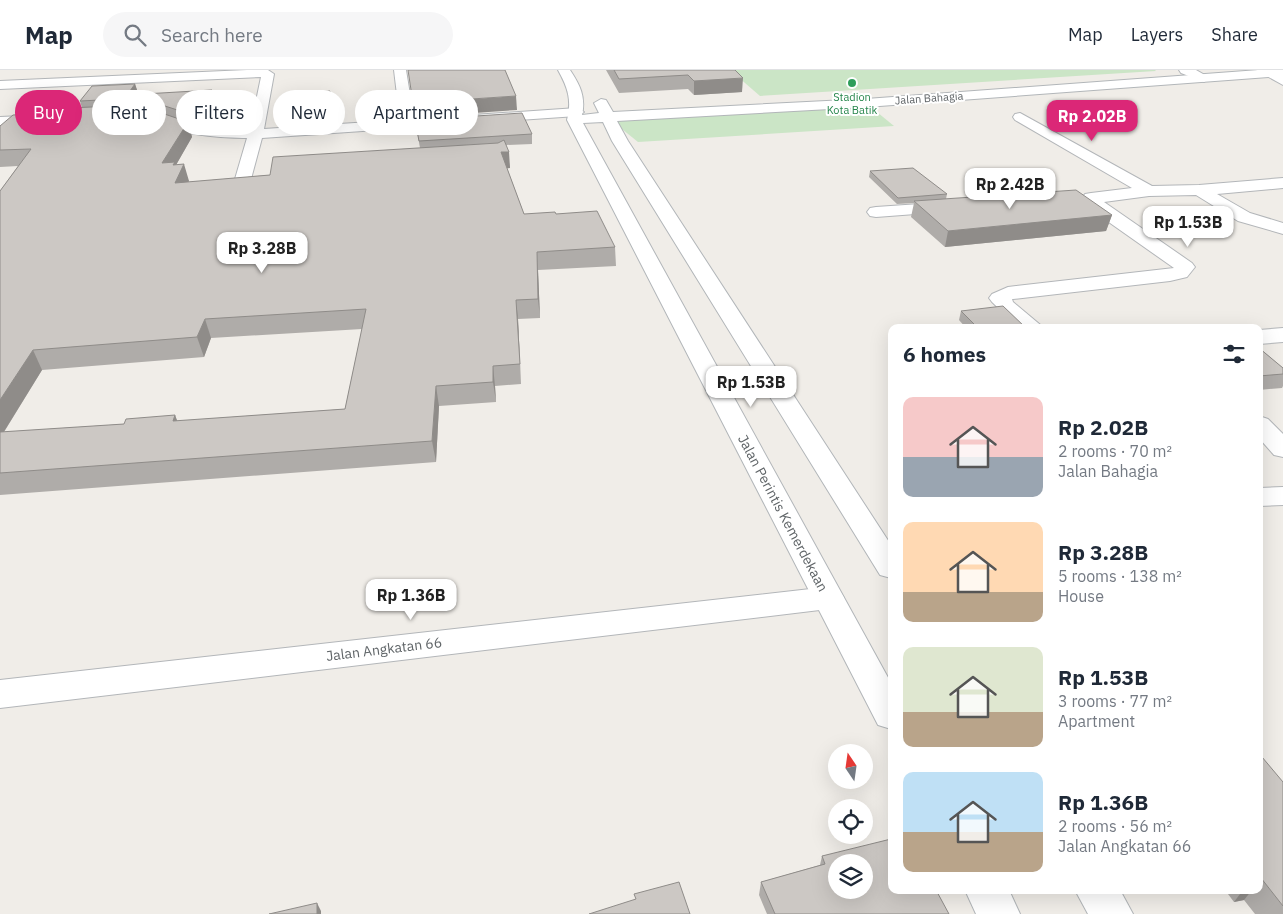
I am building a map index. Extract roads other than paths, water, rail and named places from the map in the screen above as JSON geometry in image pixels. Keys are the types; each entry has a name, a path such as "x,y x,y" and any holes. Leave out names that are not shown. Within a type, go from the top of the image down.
{"street":[{"path":"400,70 403,90"},
{"path":"564,70 577,91 603,104 620,142 888,563"},
{"path":"1185,70 1204,78"},
{"path":"1265,72 1283,81"},
{"name":"Jalan Bahagia","path":"478,121 575,116 608,117 866,103 1283,72"},
{"path":"0,85 266,73 268,74 263,99"},
{"name":"Jalan Perintis Kemerdekaan","path":"577,91 575,116 888,709"},
{"path":"1020,117 1149,192"},
{"path":"0,121 15,120"},
{"name":"Jalan Bahagia","path":"263,134 355,127"},
{"path":"256,135 244,174 265,168"},
{"path":"1072,199 1283,183"},
{"path":"1199,190 1244,217 1283,229"},
{"path":"1028,324 1006,306 1000,298 1008,293 1170,275 1180,273 1185,267 1099,207 1091,198"},
{"path":"876,212 965,205"},
{"path":"1263,337 1283,335"},
{"path":"1263,428 1283,449"},
{"path":"1263,497 1283,496"},
{"name":"Jalan Angkatan 66","path":"0,694 828,598"},
{"path":"988,894 999,914"},
{"path":"1099,894 1112,914"}],"place":[{"name":"Stadion Kota Batik","path":"852,83"}]}
